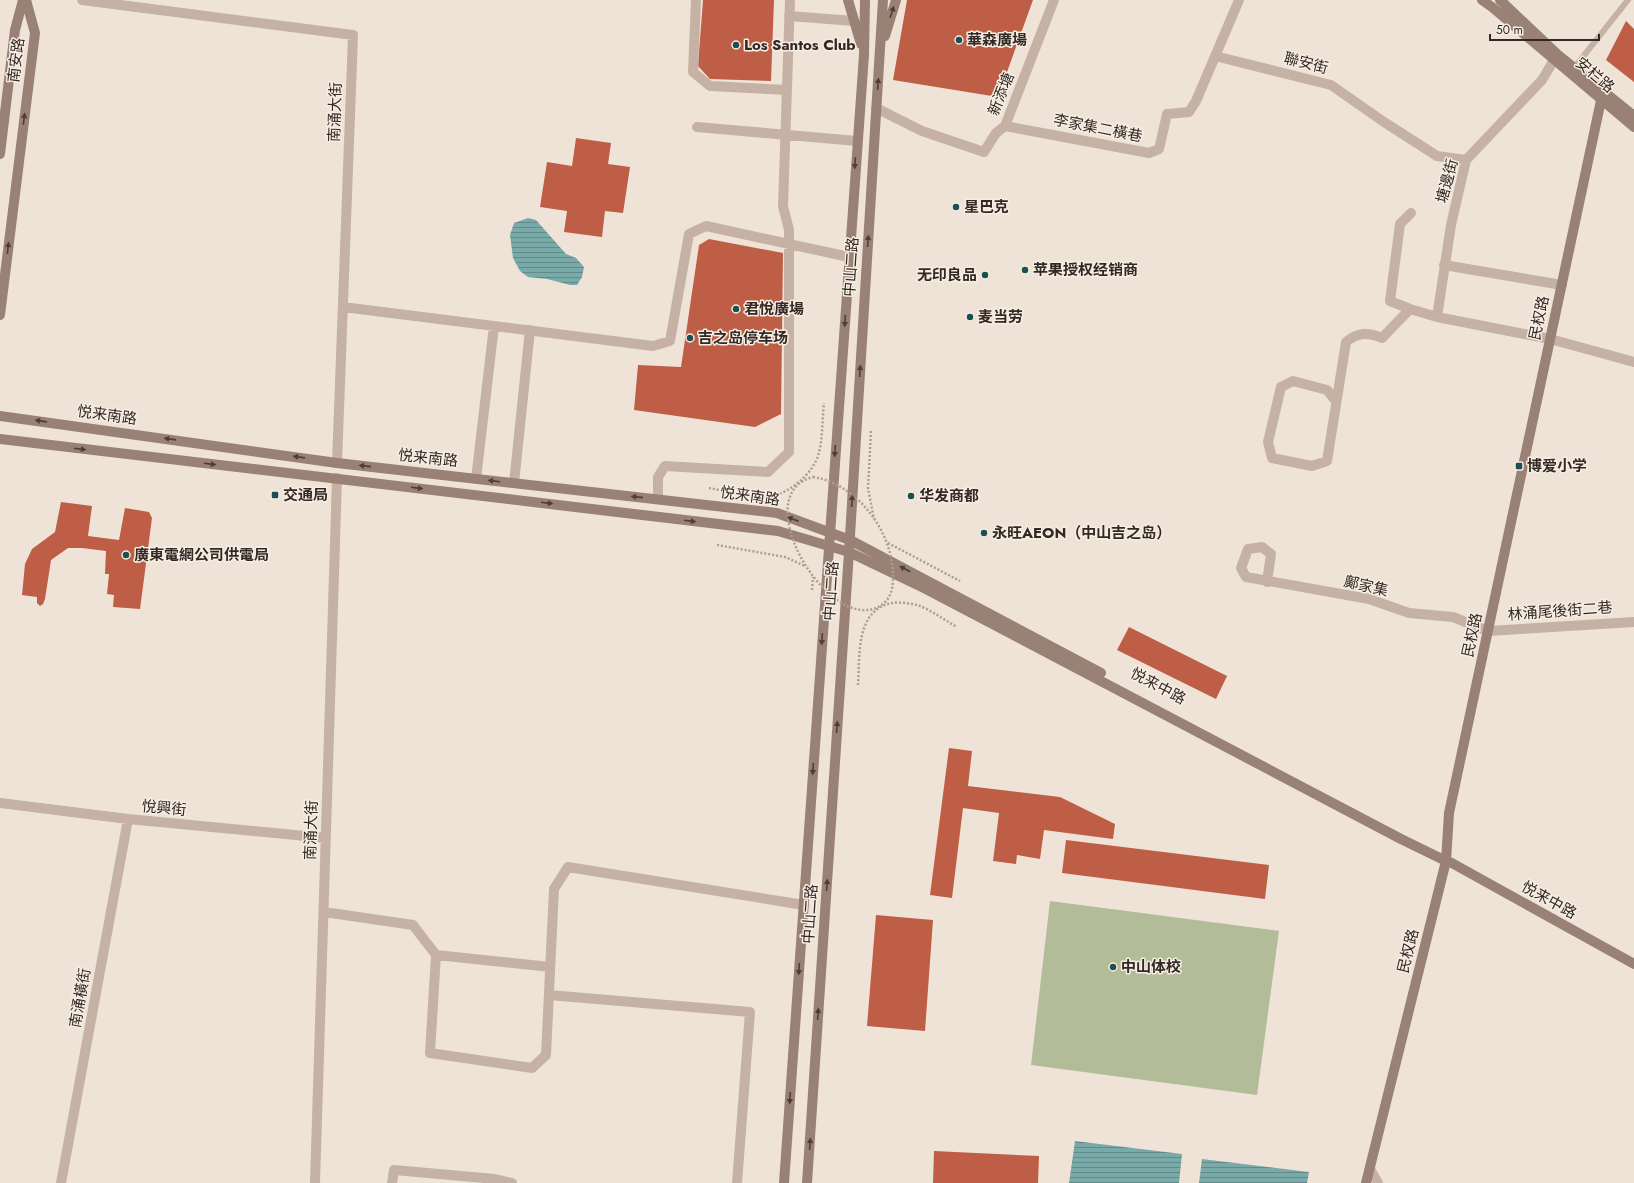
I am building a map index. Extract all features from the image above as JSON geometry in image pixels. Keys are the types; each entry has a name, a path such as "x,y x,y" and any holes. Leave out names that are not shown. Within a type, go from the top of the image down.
{"street":[{"name":"南安路","path":"0,154 14,30 23,0"},
{"name":"南安路","path":"0,314 35,33 26,0"},
{"name":"南涌大街","path":"82,0 353,34 338,463"},
{"path":"696,0 693,72 710,86 787,90"},
{"path":"658,499 658,477 665,466 768,472 789,452 789,230 783,206 790,0"},
{"path":"848,0 864,55"},
{"name":"中山二路","path":"784,1183 828,545 864,55 865,0"},
{"name":"中山二路","path":"807,1183 850,540 883,0"},
{"path":"880,51 896,0"},
{"name":"新添塘","path":"876,108 922,131 984,152 996,133 1005,126 1054,0"},
{"path":"1215,56 1239,0"},
{"name":"安栏路","path":"1482,0 1554,60 1602,96 1634,116"},
{"name":"安栏路","path":"1500,0 1634,126"},
{"path":"789,16 854,21"},
{"name":"李家集二橫巷","path":"1005,126 1150,153 1159,149 1167,114 1189,112 1196,101 1215,56"},
{"name":"聯安街","path":"1215,56 1332,85 1384,122 1437,156 1466,160"},
{"name":"塘邊街","path":"1437,317 1444,265 1466,160 1542,80 1554,60"},
{"name":"民权路","path":"1366,1183 1448,859 1449,813 1602,96"},
{"path":"697,127 857,141"},
{"path":"1411,213 1400,224 1390,301 1437,317 1550,339 1634,362"},
{"path":"343,307 652,346 670,341 689,234 706,226 849,257"},
{"path":"1444,265 1562,285"},
{"path":"1336,401 1327,390 1293,381 1281,387 1268,442 1272,458 1312,466 1327,461 1346,342 1353,336 1371,334 1382,338 1410,309"},
{"path":"476,479 494,326"},
{"path":"514,483 530,330"},
{"name":"悦来南路","path":"0,416 338,463 777,513 850,540"},
{"name":"悦来南路","path":"0,439 778,531 849,552"},
{"name":"南涌大街","path":"315,1183 337,478"},
{"name":"悦来中路","path":"850,540 1448,859 1634,964"},
{"name":"鄺家集","path":"1266,582 1271,554 1262,547 1248,549 1241,568 1246,577 1266,582 1369,599 1409,613 1453,618 1488,631"},
{"name":"悦来中路","path":"849,552 933,592 1448,859"},
{"name":"林涌尾後街二巷","path":"1488,631 1634,622"},
{"name":"悅興街","path":"0,803 128,819 326,838"},
{"name":"南涌橫街","path":"61,1183 128,819"},
{"path":"324,912 413,925 436,955 430,1053 532,1068 546,1055 554,889 568,867 804,905"},
{"path":"436,955 550,967"},
{"path":"549,995 750,1012 737,1183"},
{"path":"1370,1169 1378,1183"},
{"path":"392,1183 394,1170 512,1183"}],"lane":[{"path":"1574,68 1628,0"}],"path":[{"path":"709,488 761,498 783,493 798,482 809,471 820,452 824,403"},
{"path":"871,431 868,488 874,519"},
{"path":"858,685 860,641 863,628 869,618 879,607 889,598 893,584 894,568 888,543 874,519 863,505 838,484 826,479 813,477 798,482 790,495 787,511 794,543 805,566 822,587 835,598 848,606 861,610 869,610 879,607 896,602 917,605 957,627"},
{"path":"888,543 960,581"},
{"path":"717,545 785,557 805,566"}],"green space":[{"path":"1050,901 1279,931 1257,1095 1031,1065"}],"water":[{"path":"528,218 536,220 566,254 576,258 584,267 582,277 577,285 528,277 520,271 513,258 510,235 514,223"},
{"path":"1075,1141 1182,1154 1179,1183 1069,1183"},
{"path":"1202,1159 1309,1172 1307,1183 1199,1183"}],"building":[{"name":"Los Santos Club","path":"703,0 774,0 771,81 710,79 698,66"},
{"name":"華森廣場","path":"907,0 1033,0 998,97 893,80"},
{"path":"1626,21 1634,29 1634,82 1606,60"},
{"path":"576,138 611,143 608,164 630,167 623,213 605,211 602,237 564,232 567,211 540,207 547,162 572,166"},
{"name":"君悅廣場","path":"709,239 783,253 781,414 755,427 634,410 638,365 681,367 699,245"},
{"name":"廣東電網公司供電局","path":"61,502 92,506 88,536 119,540 125,508 149,512 152,518 140,609 113,607 114,595 107,594 109,574 105,574 106,551 82,548 68,548 51,560 43,604 40,606 37,603 37,597 22,595 25,564 32,549 55,532"},
{"path":"1129,627 1227,676 1216,699 1117,650"},
{"path":"949,748 972,751 968,786 1060,797 1115,824 1113,839 1044,830 1040,859 1017,855 1016,864 993,861 999,813 963,808 952,898 930,895"},
{"path":"1066,840 1269,865 1265,899 1062,873"},
{"path":"876,915 933,920 925,1031 867,1026"},
{"path":"934,1151 1039,1156 1038,1183 933,1183"}],"place":[{"name":"華森廣場","path":"959,40"},
{"name":"Los Santos Club","path":"736,45"},
{"name":"星巴克","path":"956,207"},
{"name":"苹果授权经销商","path":"1025,270"},
{"name":"无印良品","path":"985,275"},
{"name":"君悅廣場","path":"736,309"},
{"name":"麦当劳","path":"970,317"},
{"name":"吉之岛停车场","path":"690,338"},
{"name":"博爱小学","path":"1519,466"},
{"name":"交通局","path":"275,495"},
{"name":"华发商都","path":"911,496"},
{"name":"永旺AEON（中山吉之岛）","path":"984,533"},
{"name":"廣東電網公司供電局","path":"126,555"},
{"name":"中山体校","path":"1113,967"}]}
